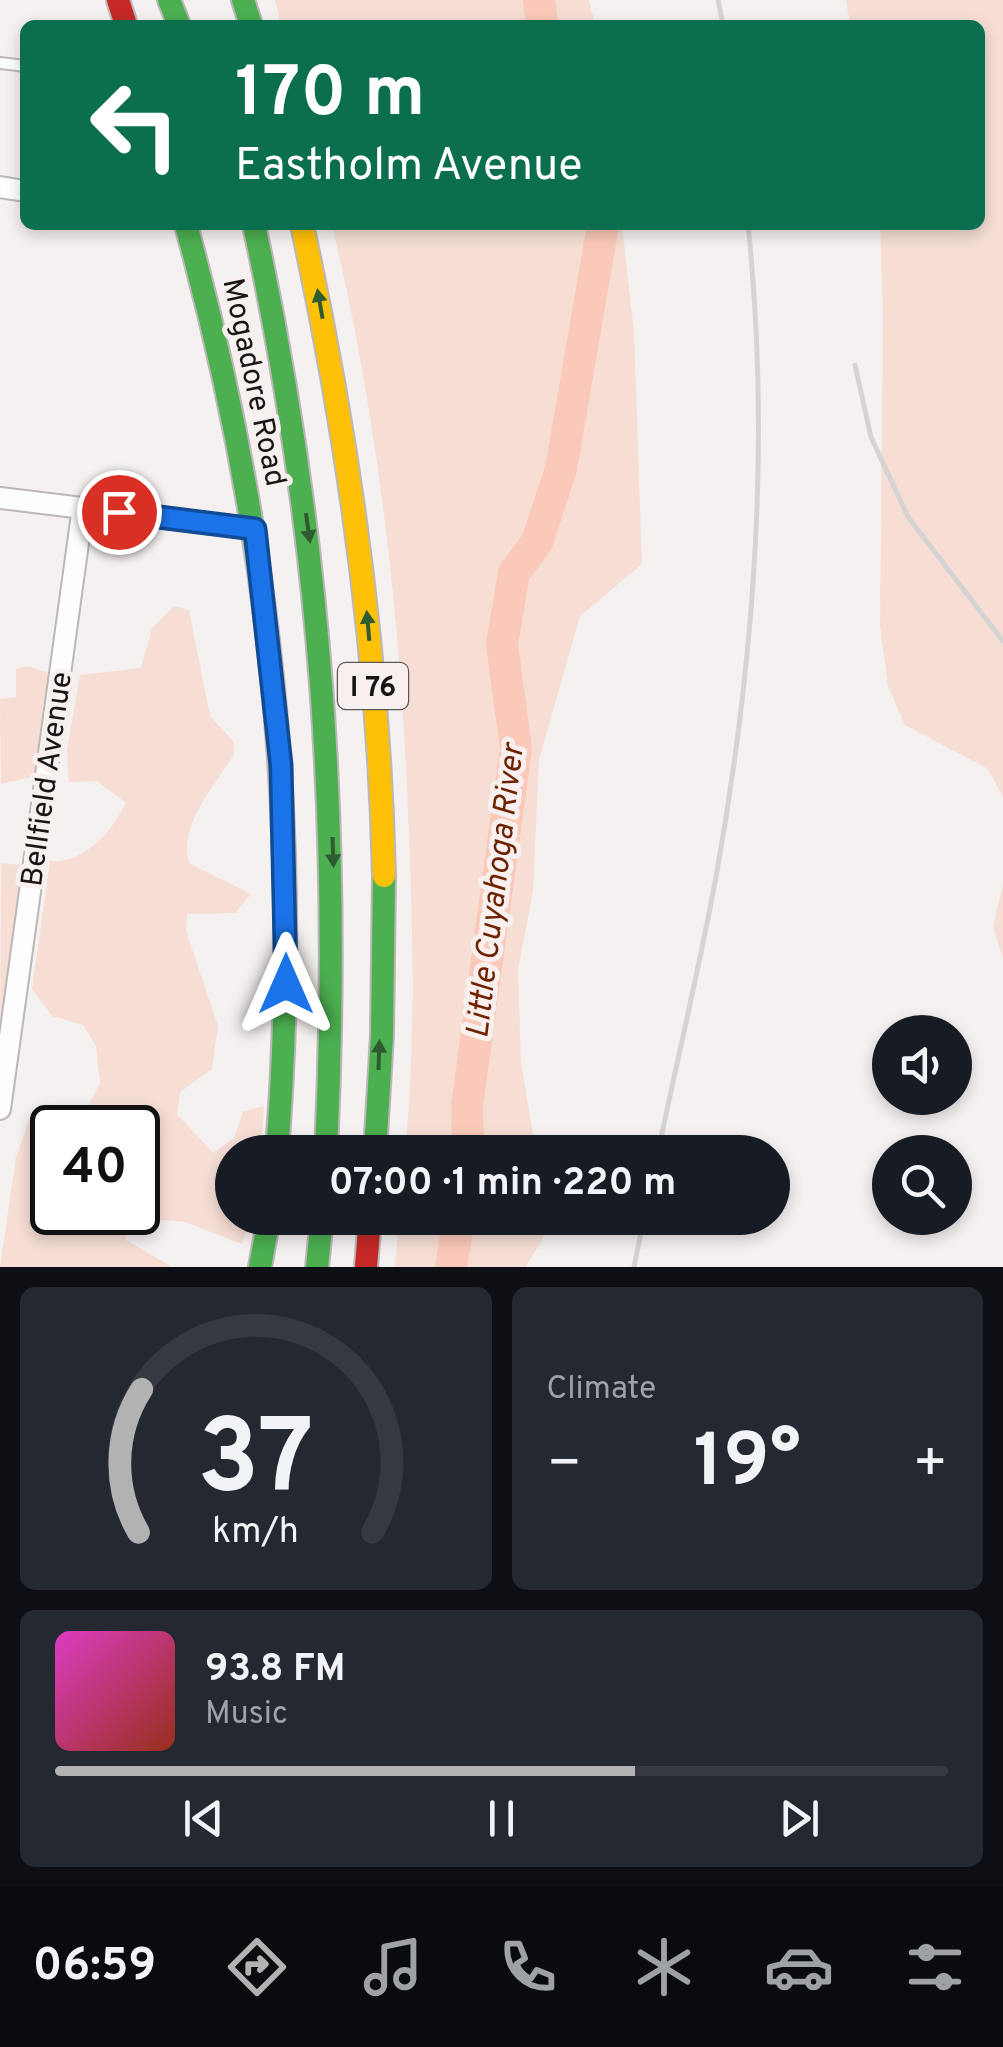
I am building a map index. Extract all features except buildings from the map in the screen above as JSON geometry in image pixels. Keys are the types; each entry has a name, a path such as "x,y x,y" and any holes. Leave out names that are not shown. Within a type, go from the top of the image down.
{"main road":[{"name":"Mogadore Road","path":"187,230 229,388 255,529 276,702 284,833 284,1051 278,1135"},
{"name":"I 76","path":"255,230 293,426 321,640 333,860 326,1135"},
{"name":"I 76","path":"303,230 348,467 373,684 382,945 376,1135"},
{"path":"260,1267 266,1235"},
{"path":"317,1267 320,1235"},
{"path":"366,1267 369,1235"}],"street":[{"path":"0,498 255,529"},
{"name":"Bellfield Avenue","path":"0,1109 83,507"}],"shaded area":[{"path":"275,0 589,0 594,20 280,20"},
{"path":"846,0 1003,0 1003,797 988,769 905,725 888,686 880,626 880,230 985,230 985,20 849,20"},
{"path":"333,230 623,230 634,332 642,564 580,616 539,760 533,892 518,970 521,1063 533,1135 406,1135 412,1025 408,811 393,590 362,370"},
{"path":"174,606 189,610 210,716 234,742 234,754 193,821 187,850 190,864 251,894 235,913 187,914 186,931 218,1026 212,1069 180,1092 177,1114 215,1152 215,1234 185,1222 160,1220 160,1105 89,1105 100,1083 96,1046 83,1025 52,1016 32,989 50,861 75,857 96,844 126,803 97,781 69,782 67,751 80,675 141,668 152,628"},
{"path":"29,666 54,675 40,775 1,784 0,699 16,697 16,669"},
{"path":"1,863 21,865 22,889 0,1042"},
{"path":"1003,884 1003,958 993,927"},
{"path":"264,1106 262,1135 235,1135 243,1112"},
{"path":"30,1117 30,1235 125,1235 126,1240 172,1267 0,1267 16,1157"},
{"path":"219,1235 245,1235 242,1244"},
{"path":"398,1235 545,1235 526,1267 395,1267"}],"waterway":[{"name":"Little Cuyahoga River","path":"539,0 541,20"},
{"name":"Little Cuyahoga River","path":"468,1135 467,1106 516,749 502,644 514,573 537,542 561,469 602,230"},
{"name":"Little Cuyahoga River","path":"451,1267 456,1235"}],"railway":[{"path":"718,0 722,20"},
{"path":"662,1135 716,877 749,634 758,388 748,230"},
{"path":"855,365 871,437 908,517 1003,641"},
{"path":"634,1267 641,1235"}],"traffic: fast":[{"path":"169,0 177,20"},
{"path":"243,0 249,20"},
{"path":"187,230 240,455 273,684 285,916 278,1135"},
{"path":"255,230 296,457 321,686 331,916 327,1135"},
{"path":"376,1135 384,876"},
{"path":"260,1267 266,1235"},
{"path":"317,1267 320,1235"}],"traffic: slow":[{"path":"303,230 334,386 359,549 376,712 384,876"}],"traffic: jam":[{"path":"118,0 124,20"},
{"path":"366,1267 369,1235"}],"route":[{"path":"119,512 255,529 281,765 286,984"}]}
